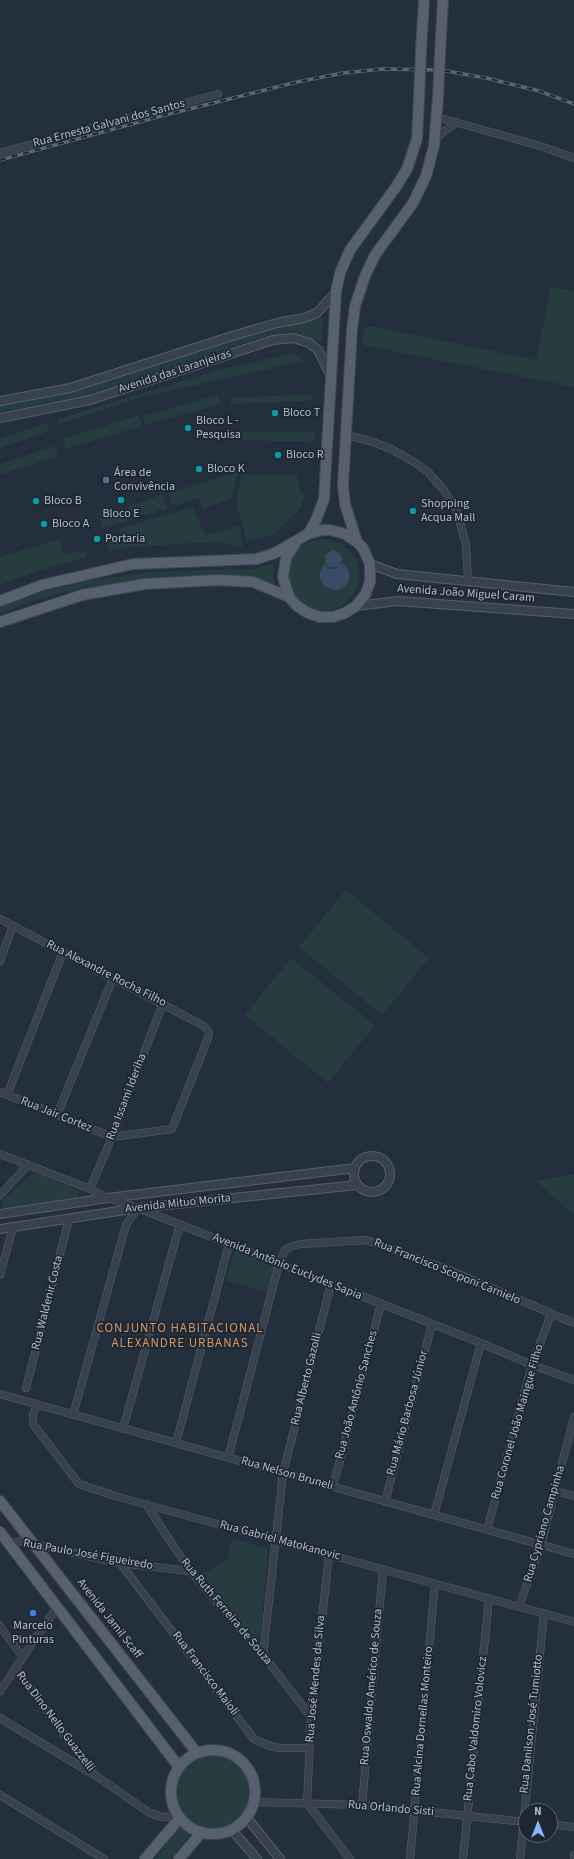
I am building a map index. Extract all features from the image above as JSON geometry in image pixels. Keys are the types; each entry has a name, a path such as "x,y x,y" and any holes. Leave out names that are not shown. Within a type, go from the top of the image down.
{"main road":[{"path":"308,534 316,520 324,499 336,292 340,273 350,250 396,187 407,168 417,139 424,0"},
{"path":"357,542 344,499 343,485 352,330 357,299 365,276 375,255 404,216 420,191 426,176 435,140 443,0"},
{"path":"0,601 42,585 132,564 257,559 275,553 308,534 323,530 330,530 345,534 357,542 363,548 370,564 370,582 365,595 356,606 345,613 333,617 320,617 308,614 297,606 289,597 285,587 283,567 286,558 296,542"},
{"path":"0,622 82,595 146,584 218,580 253,582 289,597"},
{"name":"Avenida Jamil Scaff","path":"0,1502 197,1753"},
{"path":"0,1532 179,1767"},
{"path":"209,1750 220,1750 232,1754 242,1760 254,1779 256,1791 255,1802 247,1818 232,1830 217,1834 201,1833 189,1827 179,1817 173,1806 171,1792 173,1779 179,1767 187,1758 197,1753 209,1750"},
{"path":"145,1859 179,1817"},
{"path":"179,1859 201,1833"}],"street":[{"name":"Rua Ernesta Galvani dos Santos","path":"0,154 218,94"},
{"path":"437,117 540,146 574,158"},
{"path":"435,140 457,122"},
{"name":"Avenida das Laranjeiras","path":"0,401 70,388 232,336 277,323 304,318 317,313 336,292"},
{"name":"Avenida das Laranjeiras","path":"0,418 90,400 210,359 273,340 293,338 309,343 318,350 332,377"},
{"path":"346,435 370,441 391,449 427,471 443,489 456,509 461,526 466,545 468,581"},
{"name":"Avenida João Miguel Caram","path":"370,564 397,574 574,592"},
{"name":"Avenida João Miguel Caram","path":"356,606 398,601 574,614"},
{"name":"Rua Alexandre Rocha Filho","path":"0,919 163,1003 204,1026 209,1032 208,1038 172,1129 112,1137"},
{"path":"0,961 14,926"},
{"path":"4,1094 63,952"},
{"path":"58,1115 113,978"},
{"name":"Rua Issami Ideriha","path":"90,1189 112,1137 163,1003"},
{"name":"Rua Jair Cortez","path":"4,1094 112,1137"},
{"name":"Avenida Antônio Euclydes Sapia","path":"0,1154 90,1189 108,1198 180,1224 481,1343 532,1365 574,1380"},
{"path":"367,1157 377,1157 384,1162 390,1173 389,1180 384,1188 375,1192 364,1191 357,1185 353,1176 355,1168 360,1161 367,1157"},
{"path":"0,1195 28,1165"},
{"name":"Avenida Mituo Morita","path":"0,1214 108,1198 355,1168"},
{"name":"Avenida Mituo Morita","path":"0,1229 138,1208 357,1185"},
{"path":"73,1415 126,1225 138,1208"},
{"name":"Rua Waldenir Costa","path":"26,1388 69,1219"},
{"path":"123,1429 180,1224"},
{"path":"0,1275 13,1227"},
{"name":"Rua Francisco Scoponi Carnielo","path":"279,1264 285,1250 290,1247 301,1244 366,1240 448,1270 574,1323"},
{"path":"176,1443 229,1244"},
{"path":"228,1458 279,1264"},
{"name":"Rua Alberto Gazolli","path":"263,1654 283,1473 331,1284"},
{"name":"Rua João Antônio Sanches","path":"333,1487 381,1304"},
{"name":"Rua Coronel João Maingue Filho","path":"487,1530 532,1365 552,1314"},
{"name":"Rua Mário Barbosa Júnior","path":"385,1502 432,1324"},
{"path":"434,1515 481,1343"},
{"name":"Rua Nelson Bruneli","path":"0,1394 574,1554"},
{"name":"Rua Gabriel Matokanovic","path":"37,1404 33,1414 33,1424 79,1484 275,1540 574,1622"},
{"name":"Rua Cypriano Campinha","path":"519,1607 541,1545 571,1438 574,1417"},
{"path":"555,1491 574,1496"},
{"name":"Rua Ruth Ferreira de Souza","path":"146,1504 190,1571 263,1654 311,1716"},
{"name":"Rua Paulo José Figueiredo","path":"11,1545 20,1541 120,1562 190,1571"},
{"name":"Rua José Mendes da Silva","path":"307,1803 311,1716 329,1555"},
{"name":"Rua Francisco Maioli","path":"120,1562 254,1739 267,1745 279,1748 310,1748"},
{"name":"Rua Oswaldo Américo de Souza","path":"362,1805 383,1569"},
{"name":"Rua Alcina Dornellas Monteiro","path":"410,1859 435,1584"},
{"name":"Rua Cabo Valdomiro Volovicz","path":"463,1859 489,1598"},
{"path":"0,1691 22,1656 57,1607"},
{"name":"Rua Danilson José Tumiotto","path":"526,1803 544,1614"},
{"path":"0,1626 22,1656"},
{"name":"Rua Dino Nello Guazzelli","path":"15,1668 96,1776"},
{"path":"0,1718 96,1776 150,1813 162,1816 179,1817"},
{"path":"0,1794 104,1859"},
{"name":"Rua Orlando Sisti","path":"255,1802 362,1805 518,1821"},
{"path":"307,1803 350,1859"},
{"path":"247,1818 280,1859"},
{"path":"558,1825 574,1827"},
{"path":"232,1830 257,1859"},
{"name":"Rua Danilson José Tumiotto","path":"520,1859 522,1843"}],"green space":[{"path":"551,287 574,291 574,387 363,345 364,327 371,326 536,360"},
{"path":"322,317 322,342 291,332 266,336 88,395 0,412 0,403 71,391 143,369 206,346 284,324"},
{"path":"293,353 304,361 142,397 59,424 58,419 218,370"},
{"path":"312,394 312,400 304,401 231,404 230,398"},
{"path":"218,395 221,404 145,425 143,416"},
{"path":"139,415 142,426 66,449 63,439"},
{"path":"47,423 49,431 0,448 0,439"},
{"path":"242,432 314,432 314,442 243,440"},
{"path":"55,446 58,456 0,475 0,464"},
{"path":"237,472 232,498 203,509 199,498 173,506 169,493"},
{"path":"242,474 297,475 299,492 305,495 299,510 273,535 247,541 236,501"},
{"path":"162,494 167,508 103,528 100,518"},
{"path":"193,507 205,535 240,526 242,547 213,542 129,547 109,551 106,542 121,537 119,529"},
{"path":"59,539 64,554 77,551 79,553 87,552 85,558 41,570 0,585 0,557"},
{"path":"316,539 330,539 337,541 349,549 357,561 359,575 357,589 349,601 337,609 330,611 316,611 309,609 297,601 289,589 287,582 287,568 289,561 297,549 309,541"},
{"path":"275,563 273,578 276,585 257,579 226,575 174,576 128,581 69,591 28,603 0,614 0,607 41,592 87,581 150,572 226,569 251,570"},
{"path":"346,890 429,958 382,1015 299,947"},
{"path":"291,958 375,1025 328,1083 245,1015"},
{"path":"36,1172 79,1191 78,1198 6,1208 2,1206 2,1200"},
{"path":"574,1174 574,1215 536,1181"},
{"path":"235,1251 275,1265 268,1292 225,1281"},
{"path":"232,1538 267,1548 268,1550 260,1635 257,1642 201,1575 228,1559"},
{"path":"213,1754 228,1757 240,1765 248,1777 251,1792 248,1807 240,1819 228,1827 213,1830 198,1827 186,1819 178,1807 175,1792 178,1777 186,1765 198,1757"},
{"path":"181,1826 191,1833 171,1859 155,1859"}],"water":[{"path":"333,550 340,554 342,559 340,564 343,563 349,571 349,581 338,590 333,590 324,586 320,578 320,573 324,564 330,569 339,567 329,567 325,563 325,555"}],"railway":[{"path":"0,160 161,116 297,82 343,73 381,69 441,70 486,78 539,91 574,104"}],"place":[{"name":"Bloco T","path":"275,413"},
{"name":"Bloco L - Pesquisa","path":"188,428"},
{"name":"Bloco R","path":"278,455"},
{"name":"Bloco K","path":"199,469"},
{"name":"Área de Convivência","path":"106,480"},
{"name":"Bloco E","path":"121,500"},
{"name":"Bloco B","path":"36,501"},
{"name":"Shopping Acqua Mall","path":"413,511"},
{"name":"Bloco A","path":"44,524"},
{"name":"Portaria","path":"97,539"},
{"name":"Marcelo Pinturas","path":"33,1613"}],"district":[{"name":"CONJUNTO HABITACIONAL ALEXANDRE URBANAS","path":"180,1336"}]}
